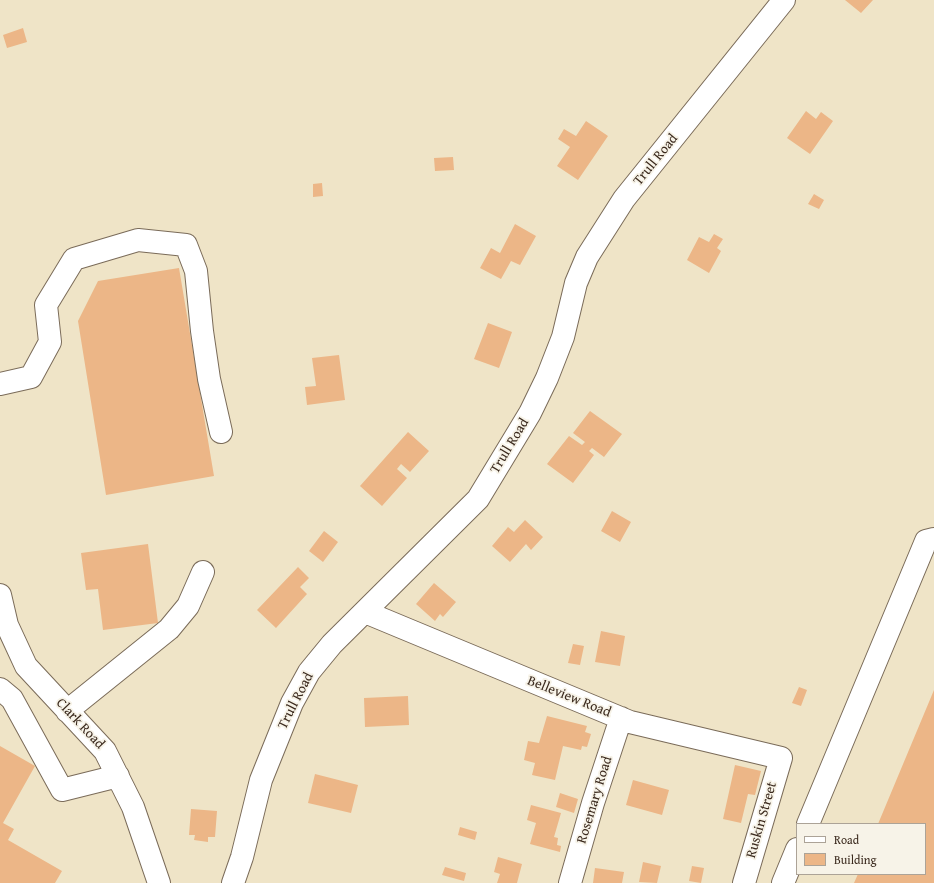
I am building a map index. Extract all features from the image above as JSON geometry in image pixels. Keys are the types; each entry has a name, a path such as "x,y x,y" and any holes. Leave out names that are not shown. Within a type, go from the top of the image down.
{"street":[{"name":"Trull Road","path":"233,883 242,857 261,780 292,703 309,672 332,644 478,499 530,413 547,378 563,337 576,282 587,257 624,199 784,0"},
{"path":"0,384 31,377 50,342 46,305 74,259 138,240 186,245 196,271 202,331 209,379 221,432"},
{"path":"808,823 926,541 934,539"},
{"path":"67,711 169,629 188,606 203,572"},
{"name":"Clark Road","path":"1,606 7,625 26,666 105,751 133,807 159,883"},
{"name":"Belleview Road","path":"365,612 630,722 781,758"},
{"path":"0,689 12,699 62,790 118,776"},
{"name":"Rosemary Road","path":"570,883 593,803 621,718"},
{"name":"Ruskin Street","path":"744,883 781,758"},
{"path":"783,883 796,851"}],"building":[{"path":"845,0 873,0 861,13"},
{"path":"23,28 27,42 7,48 3,35"},
{"path":"806,111 816,119 821,112 833,121 810,154 787,138"},
{"path":"586,121 608,136 578,180 557,166 570,147 558,139 564,129 576,136"},
{"path":"453,157 454,170 435,171 434,158"},
{"path":"322,183 323,196 313,197 313,184"},
{"path":"814,194 824,200 819,209 808,204"},
{"path":"515,224 536,236 520,265 511,261 501,279 480,268 491,248 500,253"},
{"path":"714,234 723,239 717,248 721,251 709,273 687,260 699,237 709,242"},
{"path":"179,268 214,476 106,495 78,321 98,281"},
{"path":"488,323 512,332 499,368 474,359"},
{"path":"339,355 345,400 307,405 305,387 316,386 312,358"},
{"path":"590,411 622,434 604,457 592,448 589,451 594,455 573,483 547,464 569,436 582,445 585,442 573,433"},
{"path":"408,432 429,451 410,472 401,464 397,469 407,478 382,506 360,486"},
{"path":"612,511 631,522 620,542 601,531"},
{"path":"525,520 543,537 531,550 526,544 510,562 492,546 508,527 514,532"},
{"path":"324,531 338,542 323,562 309,551"},
{"path":"148,544 158,623 103,630 98,589 86,590 81,553"},
{"path":"298,567 309,578 300,587 307,594 276,628 257,610"},
{"path":"434,583 456,602 443,617 440,614 435,621 416,604"},
{"path":"601,631 625,636 620,666 595,662"},
{"path":"573,644 584,646 580,665 568,663"},
{"path":"799,687 807,690 801,706 792,703"},
{"path":"934,690 934,883 854,883 858,875 926,875 926,823 878,823"},
{"path":"408,696 409,725 365,727 364,698"},
{"path":"547,716 587,726 585,732 591,734 587,747 582,746 581,750 563,746 555,780 532,775 535,763 524,760 528,741 539,743"},
{"path":"0,746 35,766 3,823 14,829 8,840 62,871 55,883 0,883"},
{"path":"735,765 761,771 755,795 748,794 741,823 723,819"},
{"path":"315,774 358,785 351,813 308,803"},
{"path":"633,780 669,790 662,815 626,805"},
{"path":"560,793 578,799 574,813 556,807"},
{"path":"531,805 561,813 554,837 558,838 557,845 561,846 560,852 530,844 536,823 527,820"},
{"path":"191,809 217,811 215,837 208,837 208,842 194,840 195,835 189,835"},
{"path":"460,827 477,832 475,840 458,835"},
{"path":"498,857 522,864 517,883 497,883 500,874 494,872"},
{"path":"643,862 661,866 657,883 639,882"},
{"path":"692,866 704,868 701,883 689,881"},
{"path":"445,867 466,873 464,881 442,875"},
{"path":"595,868 624,872 622,883 593,883"}]}
